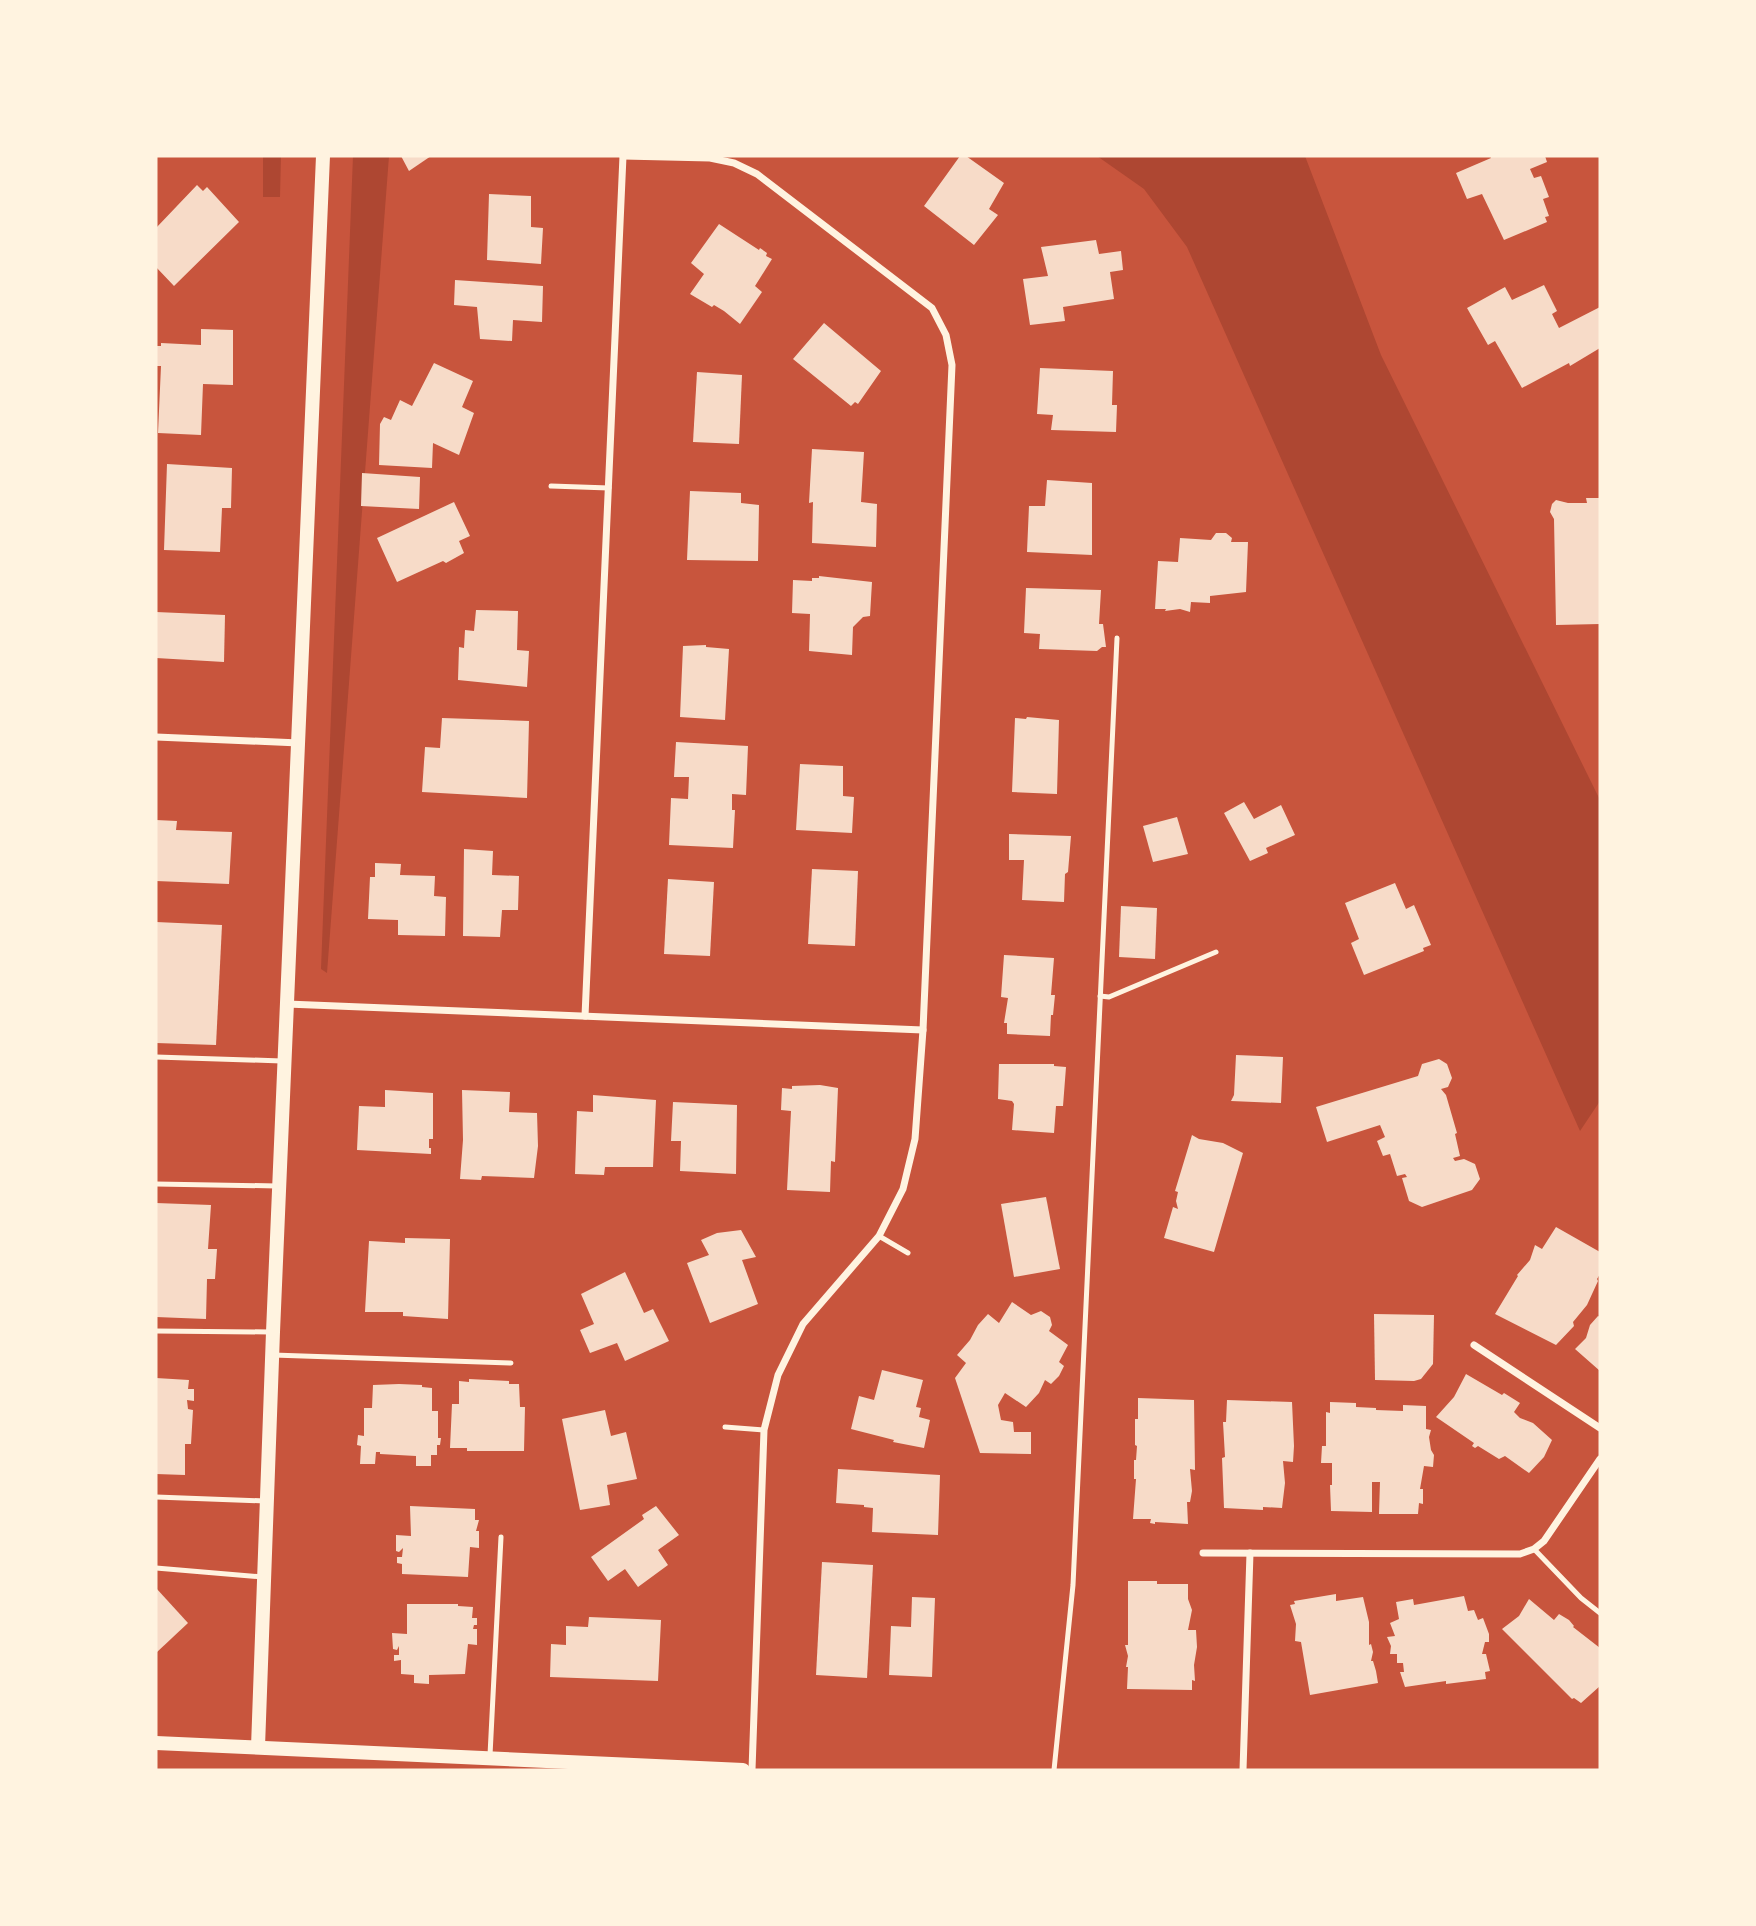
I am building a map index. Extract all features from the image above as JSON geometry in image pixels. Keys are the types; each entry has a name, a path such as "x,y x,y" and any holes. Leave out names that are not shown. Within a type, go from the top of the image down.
{"main road":[{"path":"258,1747 323,156"},
{"path":"156,1743 490,1759 593,1767 743,1770"}],"street":[{"path":"585,1016 623,156 710,158 734,163 757,174 917,295 932,308 946,335 952,365 923,1030 915,1139 903,1189 879,1236 803,1324 778,1375 764,1430 752,1770"},
{"path":"156,737 300,743"},
{"path":"288,1004 923,1030"},
{"path":"1474,1345 1600,1428"},
{"path":"1203,1553 1520,1554 1534,1549 1553,1530 1600,1459"},
{"path":"1243,1770 1250,1553"}],"lane":[{"path":"551,485 608,488"},
{"path":"1054,1770 1073,1585 1116,638"},
{"path":"1100,996 1109,997 1216,952"},
{"path":"156,1057 285,1062"},
{"path":"156,1184 280,1186"},
{"path":"879,1236 908,1253"},
{"path":"156,1331 273,1332"},
{"path":"273,1355 511,1363"},
{"path":"725,1427 764,1430"},
{"path":"156,1497 268,1501"},
{"path":"490,1759 501,1537"},
{"path":"1534,1549 1581,1598 1600,1613"},
{"path":"156,1568 266,1577"}],"shaded area":[{"path":"263,156 281,156 280,197 263,197"},
{"path":"353,156 389,156 327,973 321,969"},
{"path":"1097,156 1305,156 1381,355 1600,800 1600,1101 1580,1131 1187,247 1144,189"}],"building":[{"path":"401,156 431,156 409,171"},
{"path":"960,156 966,156 1004,183 989,209 998,215 974,245 924,206"},
{"path":"1490,156 1545,156 1547,162 1530,169 1534,178 1541,176 1549,197 1543,199 1549,216 1545,217 1547,222 1504,240 1482,194 1467,199 1456,173 1491,158"},
{"path":"197,185 203,191 207,187 239,222 174,286 156,267 156,228"},
{"path":"489,194 531,196 531,227 543,228 541,264 487,260"},
{"path":"719,224 759,250 760,248 772,259 755,286 762,292 740,324 714,305 712,307 690,294 704,274 691,263"},
{"path":"1096,240 1099,254 1121,251 1123,270 1110,272 1114,299 1063,307 1065,321 1030,325 1023,279 1048,276 1041,247"},
{"path":"455,280 543,286 542,322 513,320 512,341 480,339 477,307 454,305"},
{"path":"1544,285 1557,311 1552,314 1559,328 1600,307 1600,348 1570,366 1569,363 1522,388 1495,341 1488,345 1467,308 1505,287 1512,300"},
{"path":"824,323 881,371 858,404 855,402 851,406 793,359"},
{"path":"201,329 233,330 233,385 203,384 201,435 158,433 161,366 156,366 156,346 161,346 161,343 201,345"},
{"path":"434,363 473,381 462,407 474,413 459,455 433,443 432,468 379,465 380,424 384,417 391,420 400,400 412,406"},
{"path":"1040,368 1113,371 1112,405 1117,405 1116,432 1051,430 1053,415 1037,414"},
{"path":"697,372 742,375 739,444 693,442"},
{"path":"812,449 864,452 861,502 877,504 876,547 812,543 813,502 809,503"},
{"path":"167,464 232,468 231,508 222,508 220,552 164,550"},
{"path":"362,473 420,477 419,509 361,506"},
{"path":"1047,480 1092,483 1092,555 1027,552 1029,506 1045,506"},
{"path":"690,491 741,493 741,503 759,505 758,561 687,560"},
{"path":"1586,498 1600,498 1600,624 1556,625 1554,519 1550,512 1556,500 1587,503"},
{"path":"454,502 470,536 459,541 464,553 397,582 377,538"},
{"path":"1216,533 1226,533 1232,538 1231,542 1248,542 1246,592 1210,596 1210,603 1191,602 1190,612 1180,609 1155,609 1158,561 1178,562 1180,538 1211,540"},
{"path":"819,576 872,582 870,616 863,617 853,627 852,655 809,651 810,614 792,613 793,580 812,581 812,578"},
{"path":"1026,588 1101,590 1099,624 1103,624 1106,647 1097,651 1039,649 1040,634 1024,633"},
{"path":"476,610 518,611 517,650 529,651 527,687 458,680 459,647 464,648 465,630 474,631"},
{"path":"156,612 225,615 224,662 156,658"},
{"path":"706,645 729,649 725,720 680,717 683,646"},
{"path":"442,718 529,721 527,798 422,792 425,747 440,748"},
{"path":"1015,718 1059,720 1057,794 1012,792"},
{"path":"676,742 748,746 746,795 732,794 732,810 735,810 733,848 669,845 671,798 688,799 689,777 674,777"},
{"path":"800,764 843,766 843,796 854,797 852,833 796,830"},
{"path":"1244,802 1254,819 1281,805 1295,835 1266,848 1268,853 1250,861 1224,813"},
{"path":"1177,817 1188,854 1153,862 1143,826"},
{"path":"156,820 177,821 176,830 232,832 229,884 156,881"},
{"path":"1009,834 1071,836 1064,902 1022,900 1024,860 1009,860"},
{"path":"464,849 493,851 492,875 519,876 518,910 502,910 500,937 463,936"},
{"path":"375,863 401,864 400,875 435,876 434,896 446,897 445,936 398,935 398,920 368,919 370,877 375,877"},
{"path":"812,869 858,871 855,946 808,944"},
{"path":"668,879 714,882 710,956 664,954"},
{"path":"1395,883 1406,909 1414,905 1431,945 1423,948 1424,951 1364,975 1351,943 1359,939 1345,903"},
{"path":"1121,906 1157,908 1155,959 1119,957"},
{"path":"156,922 222,925 216,1045 156,1043"},
{"path":"1004,955 1054,958 1051,995 1055,995 1050,1036 1007,1034 1007,1023 1004,1023 1008,998 1001,997"},
{"path":"1236,1055 1283,1057 1281,1103 1231,1101 1234,1095"},
{"path":"1439,1059 1447,1064 1452,1078 1448,1087 1441,1089 1446,1095 1457,1133 1455,1134 1460,1156 1453,1158 1455,1161 1464,1159 1475,1164 1480,1179 1472,1190 1422,1207 1409,1201 1402,1178 1407,1177 1405,1174 1397,1176 1390,1154 1383,1156 1377,1141 1385,1137 1380,1125 1327,1142 1316,1107 1418,1076 1422,1064"},
{"path":"999,1064 1054,1064 1066,1067 1063,1106 1056,1106 1054,1133 1012,1130 1014,1104 1012,1101 998,1099"},
{"path":"820,1085 838,1088 835,1162 831,1161 830,1192 787,1190 791,1111 781,1110 782,1088"},
{"path":"385,1090 433,1093 433,1139 429,1139 431,1154 357,1150 359,1106 385,1107"},
{"path":"462,1090 510,1092 509,1112 537,1113 538,1146 534,1178 482,1176 481,1180 460,1179 463,1140"},
{"path":"593,1095 656,1100 653,1167 605,1167 604,1175 575,1174 577,1111 593,1112"},
{"path":"673,1102 737,1105 736,1174 680,1171 681,1141 671,1141"},
{"path":"1192,1135 1199,1139 1223,1143 1243,1153 1214,1252 1164,1238 1173,1207 1178,1209 1178,1192 1175,1191"},
{"path":"1046,1197 1060,1269 1014,1277 1001,1204"},
{"path":"156,1203 211,1205 208,1249 217,1249 215,1279 207,1279 206,1319 156,1317"},
{"path":"1556,1227 1600,1252 1600,1274 1587,1305 1573,1322 1574,1326 1556,1345 1495,1314 1517,1275 1530,1260 1535,1245 1542,1249"},
{"path":"741,1230 756,1257 742,1260 758,1304 710,1323 687,1263 709,1255 701,1240 717,1233"},
{"path":"405,1238 450,1239 448,1319 403,1316 403,1312 365,1312 369,1241 405,1243"},
{"path":"625,1272 644,1313 653,1309 669,1341 625,1361 617,1343 590,1353 580,1330 594,1324 581,1294"},
{"path":"1012,1302 1031,1315 1041,1311 1050,1317 1052,1325 1049,1331 1068,1345 1059,1362 1064,1366 1051,1384 1045,1380 1039,1393 1026,1407 1005,1393 998,1405 1001,1420 1013,1422 1014,1432 1031,1432 1031,1454 980,1453 955,1378 966,1363 957,1355 988,1314 999,1323"},
{"path":"1374,1314 1434,1315 1433,1364 1421,1379 1375,1380"},
{"path":"1598,1316 1600,1371 1575,1349 1586,1338 1590,1325"},
{"path":"882,1370 923,1380 916,1407 921,1408 919,1417 930,1420 924,1448 851,1429 859,1396 874,1400"},
{"path":"1466,1374 1520,1403 1514,1412 1520,1418 1533,1423 1552,1440 1544,1457 1529,1473 1505,1456 1499,1459 1478,1446 1475,1448 1472,1446 1474,1443 1436,1417 1454,1397"},
{"path":"156,1378 189,1380 188,1389 194,1389 194,1401 187,1400 188,1409 193,1410 191,1444 185,1444 185,1475 156,1474"},
{"path":"469,1379 519,1384 520,1407 525,1407 524,1451 467,1451 467,1448 450,1448 452,1404 459,1404 459,1381 469,1382"},
{"path":"399,1384 432,1388 432,1411 438,1411 438,1438 441,1438 440,1445 437,1445 437,1455 431,1455 431,1466 416,1466 416,1456 380,1452 376,1452 375,1464 360,1464 361,1446 357,1445 358,1435 364,1436 364,1408 372,1408 373,1385"},
{"path":"1138,1398 1194,1400 1195,1470 1190,1469 1192,1491 1190,1502 1187,1502 1188,1524 1155,1524 1150,1523 1151,1519 1133,1519 1136,1479 1134,1460 1137,1446 1135,1419 1138,1419"},
{"path":"1227,1400 1292,1402 1293,1462 1283,1461 1285,1483 1282,1508 1224,1508 1223,1422 1226,1422"},
{"path":"1330,1402 1356,1403 1356,1407 1376,1410 1403,1411 1403,1405 1426,1406 1426,1429 1431,1430 1429,1437 1434,1455 1433,1467 1424,1466 1420,1489 1423,1489 1423,1504 1419,1503 1418,1514 1379,1514 1380,1482 1372,1482 1372,1512 1331,1511 1332,1463 1321,1463 1322,1446 1326,1446 1326,1412 1330,1413"},
{"path":"605,1410 611,1436 626,1432 637,1479 607,1485 610,1505 580,1510 562,1419"},
{"path":"838,1469 940,1475 938,1535 872,1532 873,1508 836,1503"},
{"path":"410,1506 475,1509 475,1520 479,1520 476,1531 479,1531 479,1548 470,1547 468,1577 402,1574 402,1564 397,1563 397,1557 402,1557 403,1548 399,1552 396,1551 396,1535 411,1536"},
{"path":"656,1506 679,1535 658,1550 668,1565 638,1587 625,1569 608,1581 591,1557 644,1519 642,1515"},
{"path":"822,1562 873,1565 867,1678 816,1675"},
{"path":"1128,1581 1188,1584 1188,1599 1192,1610 1188,1630 1196,1630 1197,1647 1192,1690 1127,1689 1128,1656 1125,1645 1128,1645"},
{"path":"156,1588 188,1623 156,1653"},
{"path":"1336,1594 1336,1601 1363,1597 1369,1622 1369,1645 1371,1644 1373,1652 1371,1661 1378,1683 1310,1695 1301,1642 1295,1641 1296,1624 1290,1605 1295,1604 1294,1601"},
{"path":"1464,1596 1468,1611 1474,1610 1478,1620 1483,1618 1489,1634 1489,1642 1485,1642 1482,1654 1486,1654 1490,1671 1485,1672 1486,1679 1405,1687 1400,1672 1404,1672 1403,1663 1397,1663 1397,1654 1390,1654 1391,1646 1387,1637 1395,1636 1390,1623 1399,1619 1396,1602 1413,1599 1414,1605"},
{"path":"912,1597 935,1598 932,1677 889,1675 891,1626 911,1627"},
{"path":"1529,1599 1554,1620 1559,1614 1569,1620 1573,1627 1600,1648 1600,1686 1581,1703 1572,1699 1502,1629 1519,1616"},
{"path":"407,1604 458,1604 473,1607 472,1618 477,1618 477,1625 474,1625 473,1629 477,1629 477,1645 468,1644 465,1674 429,1675 429,1684 414,1683 414,1675 401,1674 401,1660 394,1661 394,1655 399,1655 399,1646 397,1650 393,1649 392,1633 407,1634"},
{"path":"589,1617 661,1620 658,1681 550,1677 551,1644 566,1645 566,1626 588,1627"}]}
